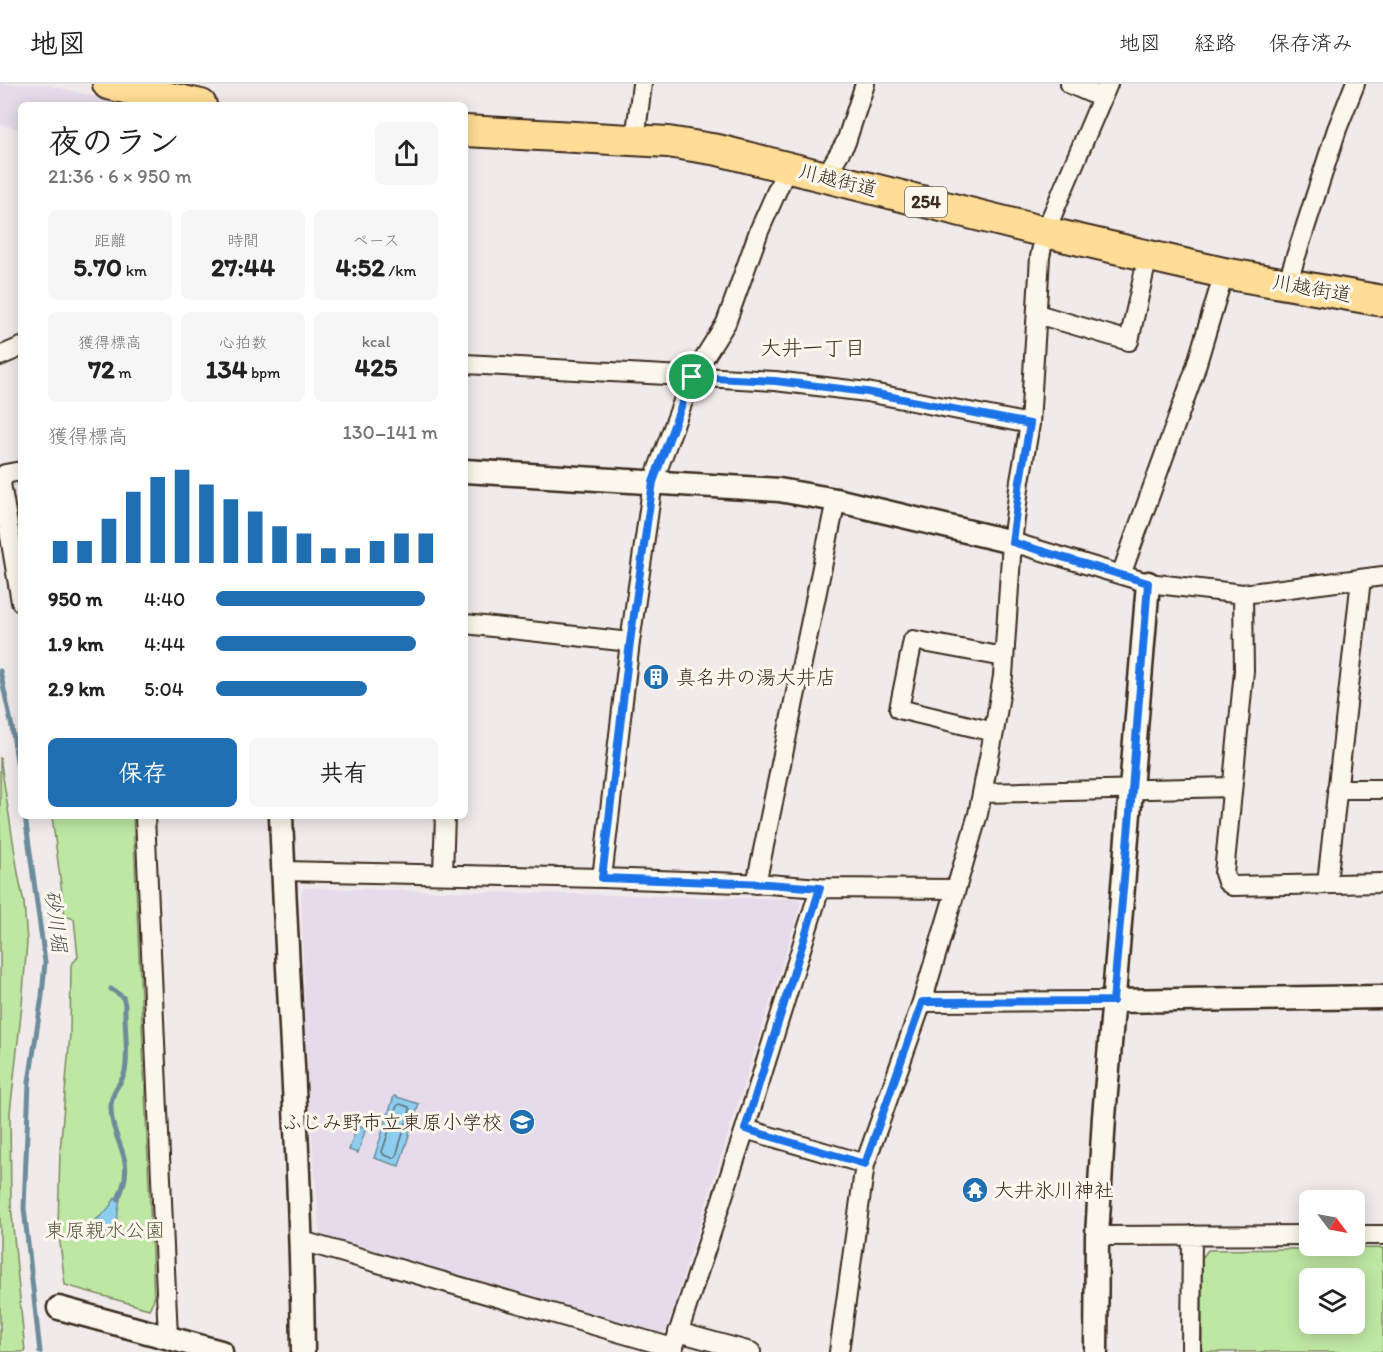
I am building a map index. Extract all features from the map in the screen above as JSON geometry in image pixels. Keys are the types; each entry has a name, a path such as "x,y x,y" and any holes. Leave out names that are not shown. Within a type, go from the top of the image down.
{"highway":[{"path":"114,85 166,102"},
{"name":"川越街道","path":"468,131 668,142 718,150 1045,232 1224,273 1383,301"}],"street":[{"path":"635,140 642,84"},
{"path":"825,177 846,142 865,84"},
{"path":"839,1352 865,1164 922,1002 956,889 982,793 994,732 1004,657 1012,542 1030,424 1040,257 1045,232 1105,91 1070,84"},
{"path":"1287,284 1337,129 1355,84"},
{"path":"602,878 630,642 653,482 692,377 726,322 759,231 786,168"},
{"path":"1037,314 1129,341 1148,255"},
{"path":"1121,575 1194,373 1224,273"},
{"path":"0,356 18,348"},
{"path":"468,364 775,381 867,392 1030,424"},
{"path":"468,471 779,490 836,500 1012,542 1148,583 1243,594 1383,576"},
{"path":"18,472 5,474 1,483 18,585"},
{"path":"756,884 836,500"},
{"path":"1327,883 1361,579"},
{"path":"1096,1352 1097,1236 1113,1001 1148,583"},
{"path":"1243,594 1244,671 1224,873 1227,882 1233,886 1383,883"},
{"path":"468,624 630,642"},
{"path":"994,732 899,709 914,640 1004,657"},
{"path":"982,793 1232,788"},
{"path":"1337,789 1383,789"},
{"path":"145,819 168,1337"},
{"path":"281,819 302,1241 303,1352"},
{"path":"443,873 445,819"},
{"path":"283,871 602,878 820,888 956,889"},
{"path":"675,1344 820,888"},
{"path":"922,1002 1383,997"},
{"path":"745,1129 865,1164"},
{"path":"1191,1352 1192,1235"},
{"path":"1097,1236 1299,1235"},
{"path":"1365,1235 1383,1235"},
{"path":"302,1241 675,1344 752,1352"},
{"path":"59,1308 221,1352"}],"shaded area":[{"path":"0,84 42,84 120,102 18,102 18,128 0,124"},
{"name":"ふじみ野市立東原小学校","path":"304,888 797,899 801,903 666,1331 656,1333 328,1238 320,1232 307,1079 301,892"}],"green space":[{"path":"0,757 24,903 27,942 10,1113 11,1205 25,1352 0,1352"},
{"name":"東原親水公園","path":"52,819 133,819 154,1299 149,1309 65,1285 58,1226 60,1152 70,1034 71,965 78,957 74,919 65,916"},
{"path":"1365,1248 1383,1248 1383,1352 1202,1352 1202,1258 1208,1250 1299,1249 1299,1256 1365,1256"}],"water":[{"path":"394,1096 419,1104 399,1166 374,1158"},
{"path":"357,1125 366,1128 358,1153 349,1150"},
{"path":"115,1198 120,1200 117,1221 113,1230 104,1236 94,1234 85,1226 103,1215"}],"waterway":[{"name":"砂川堀","path":"0,671 18,768"},
{"name":"砂川堀","path":"25,819 45,962 29,1082 24,1208 40,1352"},
{"path":"111,989 123,997 125,1005 126,1064 122,1079 113,1094 111,1105 112,1118 125,1160 126,1171 118,1199"}],"place":[{"name":"真名井の湯大井店","path":"656,677"},
{"name":"ふじみ野市立東原小学校","path":"522,1122"},
{"name":"大井氷川神社","path":"975,1190"}],"district":[{"name":"大井一丁目","path":"813,348"}],"route":[{"path":"692,377 775,381 867,392 1030,424 1012,542 1148,583 1113,1001 922,1002 865,1164 745,1129 820,888 602,878 630,642 653,482 692,377"}]}
